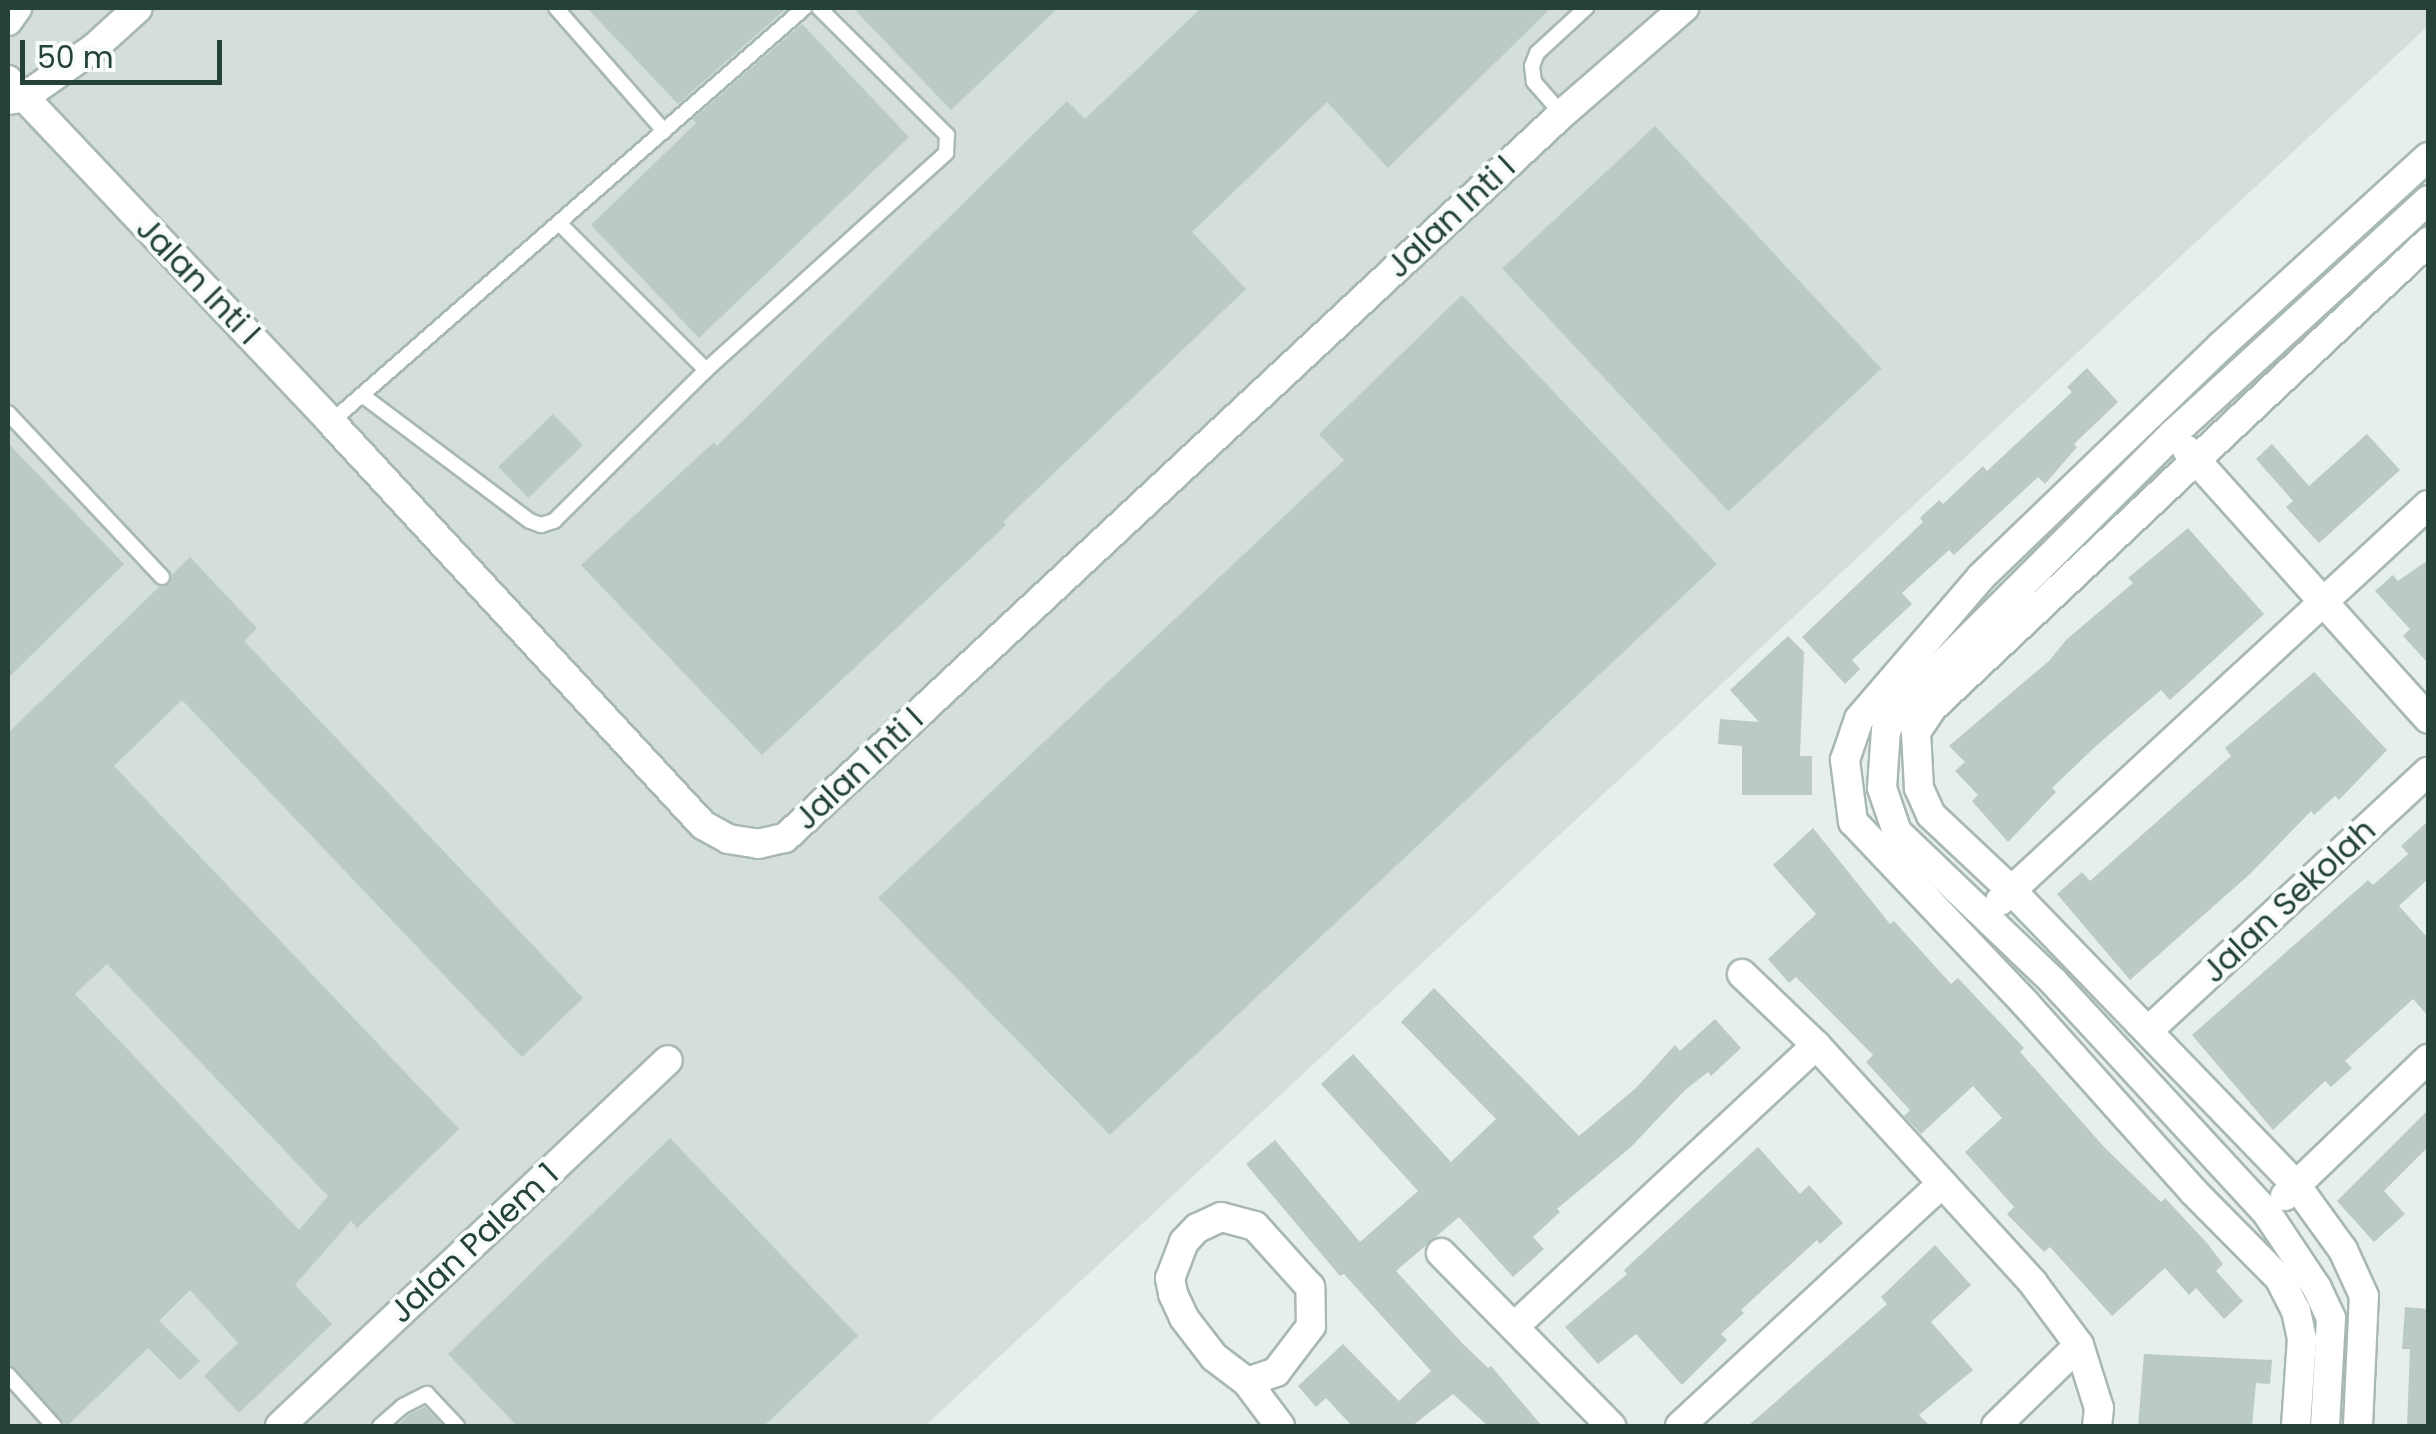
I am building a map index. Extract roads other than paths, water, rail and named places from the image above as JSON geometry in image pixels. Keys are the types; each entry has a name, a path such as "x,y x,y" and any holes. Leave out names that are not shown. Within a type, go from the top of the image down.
{"street":[{"path":"8,22 17,8"},
{"path":"13,93 94,48 138,8"},
{"name":"Jalan Inti I","path":"13,93 331,422 703,825 728,839 758,844 785,838 1562,114 1684,8"},
{"path":"2296,1426 2302,1346 2296,1311 2280,1278 1853,822 1844,760 1858,719 1982,577 2221,346 2428,157"},
{"path":"2428,200 2173,434 1904,702 1886,730 1882,788 1896,832 1986,913 2054,982 2267,1213 2317,1288 2332,1318 2325,1421 2358,1420 2364,1296 2343,1250 2296,1185 2149,1030 1931,814 1918,788 1916,732 1932,708 2198,463 2428,242"},
{"path":"2310,268 2329,292"},
{"path":"2173,434 2428,719"},
{"path":"1986,913 2428,506"},
{"path":"1982,577 2002,602"},
{"name":"Jalan Sekolah","path":"2149,1030 2428,772"},
{"path":"1742,974 1816,1045 2032,1282 2079,1345 2099,1408 2097,1426"},
{"path":"2026,1004 2054,982"},
{"path":"1514,1327 1816,1045"},
{"path":"2236,1234 2267,1213 2428,1059"},
{"name":"Jalan Palem 1","path":"280,1426 668,1060"},
{"path":"1680,1426 1942,1183"},
{"path":"1247,1382 1276,1372 1311,1326 1310,1287 1256,1226 1221,1217 1196,1228 1184,1242 1170,1278 1184,1318 1214,1358 1247,1382 1280,1426"},
{"path":"1441,1253 1611,1426"},
{"path":"1996,1426 2079,1345"}],"lane":[{"path":"556,8 664,131"},
{"path":"331,422 804,8"},
{"path":"362,395 530,521 542,525 554,521 706,370 946,153 947,135 819,8"},
{"path":"1562,114 1534,82 1532,66 1537,53 1586,8"},
{"path":"559,223 706,370"},
{"path":"8,413 162,577"},
{"path":"8,1375 54,1426"},
{"path":"380,1426 404,1406 427,1394 456,1426"}]}
